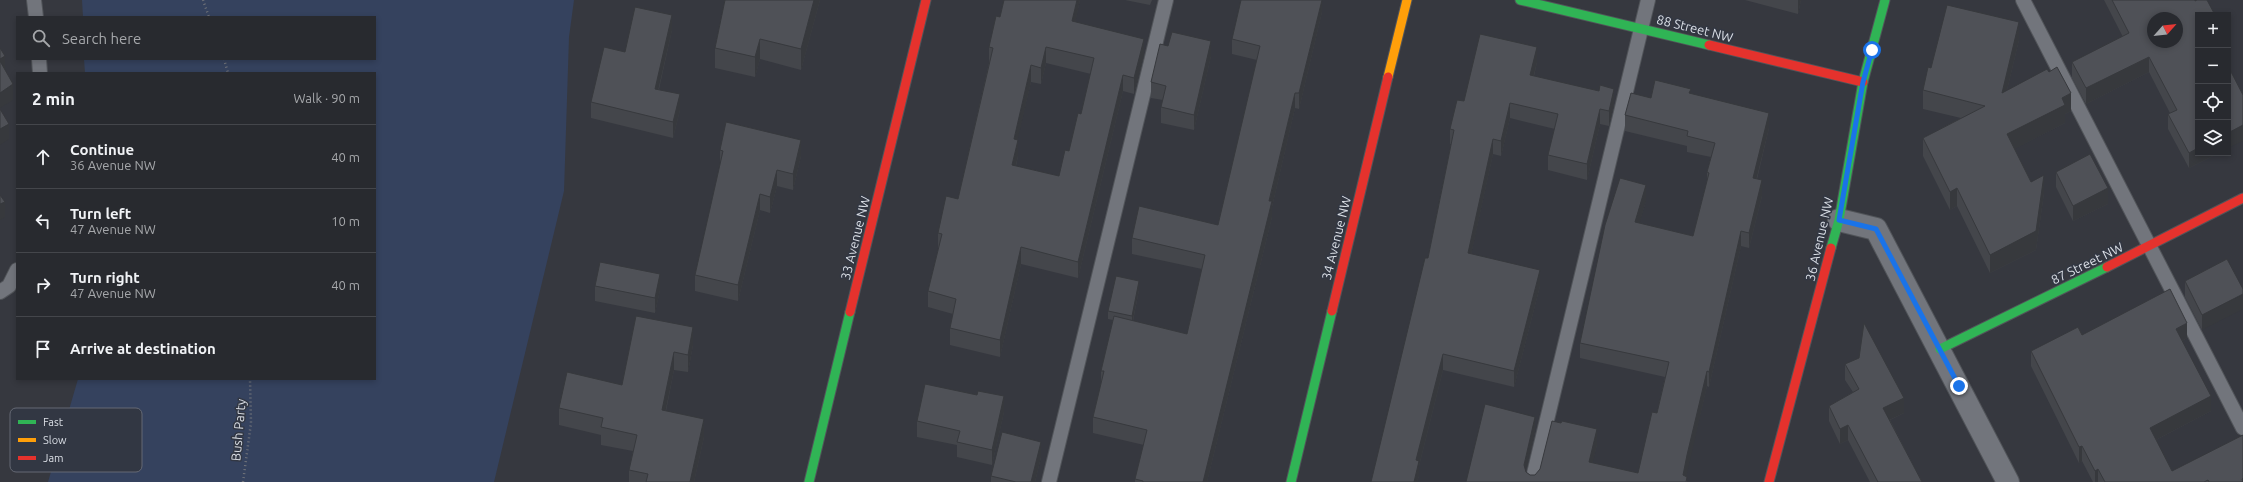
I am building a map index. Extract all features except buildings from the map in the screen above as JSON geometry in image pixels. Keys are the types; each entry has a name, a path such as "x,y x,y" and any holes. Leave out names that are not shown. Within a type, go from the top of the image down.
{"street":[{"name":"33 Avenue NW","path":"809,482 926,0"},
{"name":"34 Avenue NW","path":"1291,482 1407,0"},
{"name":"88 Street NW","path":"1520,0 1863,82"},
{"name":"36 Avenue NW","path":"1769,482 1839,220 1863,82 1884,0"},
{"name":"87 Street NW","path":"1940,349 2150,246 2243,198"},
{"path":"1839,220 1876,229 1940,349 2008,482"}],"lane":[{"path":"34,0 36,16"},
{"path":"1049,482 1166,0"},
{"path":"1532,482 1648,0"},
{"path":"2023,0 2243,428"},
{"path":"39,60 40,72"},
{"path":"0,292 9,286 16,272"}],"path":[{"path":"203,0 210,16"},
{"path":"224,60 228,72"},
{"name":"Bush Party","path":"243,482 251,423 250,380"}],"shaded area":[{"path":"82,0 574,0 569,37 564,191 494,482 48,482 51,472 142,472 142,408 70,408 78,380 376,380 376,72 85,72 84,60 376,60 376,16 83,16"}],"traffic: fast":[{"path":"1520,0 1709,45"},
{"path":"1831,248 1839,220 1863,82 1885,0"},
{"path":"1940,349 2107,267"},
{"path":"1291,482 1332,311"},
{"path":"809,482 850,312"}],"traffic: slow":[{"path":"1388,77 1407,0"}],"traffic: jam":[{"path":"850,312 926,0"},
{"path":"1709,45 1863,82"},
{"path":"1332,311 1388,77"},
{"path":"2107,267 2243,198"},
{"path":"1769,482 1831,248"}],"route":[{"path":"1872,50 1863,82 1839,220 1876,229 1959,386"}]}
